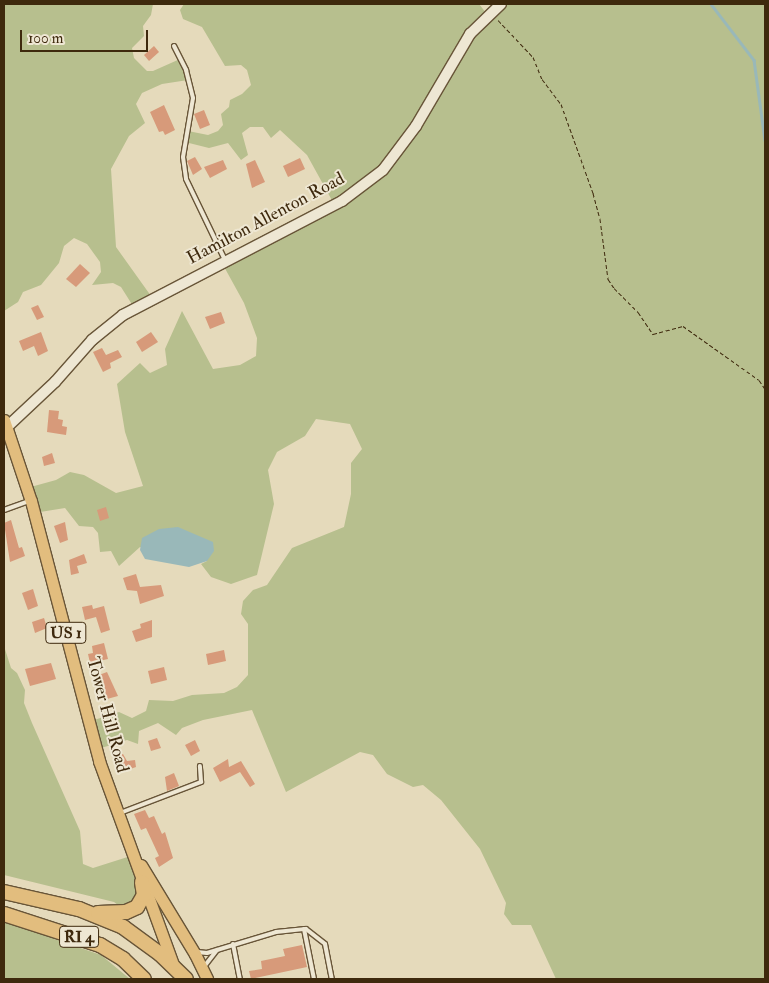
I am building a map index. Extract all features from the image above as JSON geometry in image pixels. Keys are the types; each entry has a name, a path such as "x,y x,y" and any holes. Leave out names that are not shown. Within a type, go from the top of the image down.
{"highway":[{"path":"88,912 130,911 143,898 142,882"},
{"name":"RI 4","path":"4,892 88,912 123,927 186,979"},
{"name":"RI 4","path":"4,914 100,945 123,959 144,979"}],"main road":[{"name":"Tower Hill Road","path":"5,423 31,501 99,761 177,973"},
{"name":"Tower Hill Road","path":"129,846 194,952 204,975"}],"street":[{"name":"Hamilton Allenton Road","path":"5,423 55,382 92,340 122,315 342,201 383,170 416,126 470,34 501,4"}],"lane":[{"path":"174,46 186,70 193,98 183,157 186,179 225,260"},
{"path":"4,510 31,501"},
{"path":"118,814 200,782 200,766"},
{"path":"194,952 217,950 276,932 304,929 325,944 332,979"},
{"path":"304,929 314,979"},
{"path":"232,944 240,979"},
{"path":"204,975 217,950"}],"path":[{"path":"491,12 533,58 542,79 561,104 593,193 600,219 608,279 614,288 638,312 653,334 684,326 759,380 765,389"}],"green space":[{"path":"4,4 153,4 151,15 143,26 144,36 132,48 134,58 147,71 153,71 180,59 188,80 162,84 142,93 136,104 145,123 129,136 111,169 116,247 151,296 133,306 121,287 113,283 92,285 101,272 100,262 87,244 74,238 64,246 59,263 41,285 23,292 18,302 4,311"},
{"path":"184,4 479,4 490,18 507,4 765,4 765,979 556,979 531,925 512,925 504,914 506,903 480,849 441,800 423,785 413,787 387,774 373,755 360,752 286,792 252,710 203,720 182,728 176,735 158,723 139,731 138,744 127,740 98,749 91,721 119,712 132,718 146,711 149,700 173,701 192,695 224,693 237,687 248,675 248,624 241,614 243,601 253,590 267,585 292,548 344,527 351,494 351,463 362,449 350,424 316,419 305,436 277,452 268,470 274,504 257,575 231,584 211,577 201,564 207,561 140,547 119,566 111,551 100,552 98,533 93,527 79,526 65,508 34,513 27,488 56,480 70,472 84,475 116,493 143,486 125,432 117,384 140,363 150,373 167,365 165,349 182,311 213,369 240,365 256,356 257,338 244,303 222,263 334,204 307,155 280,130 271,138 263,127 250,127 242,133 248,155 241,160 228,143 209,148 185,142 188,131 208,135 218,131 223,125 221,114 229,107 230,100 242,94 251,85 247,70 241,65 225,66 202,27 183,19 180,10"},
{"path":"4,646 11,668 17,673 25,690 24,703 32,723 80,831 83,864 93,868 137,854 147,887 126,911 114,902 4,875"},
{"path":"4,914 47,926 54,939 101,955 130,979 4,979"}],"water":[{"path":"178,527 213,542 214,551 207,561 189,567 145,559 140,550 142,538 159,529"}],"building":[{"path":"154,46 159,52 149,61 144,55"},
{"path":"164,105 175,130 165,135 163,131 159,132 150,112"},
{"path":"204,110 210,125 200,129 194,114"},
{"path":"195,157 202,169 193,175 187,161"},
{"path":"300,158 305,169 288,177 283,166"},
{"path":"223,160 227,169 210,178 204,167"},
{"path":"255,160 265,182 252,188 246,164"},
{"path":"80,264 90,273 76,287 66,279"},
{"path":"38,305 44,317 37,320 31,308"},
{"path":"221,312 225,323 210,329 205,317"},
{"path":"41,332 48,351 38,356 34,346 23,351 19,341"},
{"path":"151,332 158,342 142,352 136,342"},
{"path":"102,348 106,355 118,350 122,357 110,363 111,368 103,372 93,352"},
{"path":"49,410 59,411 58,419 63,420 62,426 67,427 66,435 47,432"},
{"path":"52,453 55,463 44,466 42,457"},
{"path":"106,507 109,518 100,521 97,510"},
{"path":"11,520 19,548 22,547 25,556 10,562 4,523"},
{"path":"65,522 68,540 60,543 54,526"},
{"path":"84,554 87,563 77,566 79,573 71,575 69,560"},
{"path":"136,574 140,587 161,585 164,596 140,604 137,591 127,590 123,578"},
{"path":"33,589 38,606 28,610 22,593"},
{"path":"92,605 93,609 104,606 110,630 101,633 96,617 85,620 82,607"},
{"path":"44,618 47,628 35,633 32,622"},
{"path":"152,620 152,637 136,642 132,631 141,628 140,624"},
{"path":"104,643 108,659 90,663 88,654 93,653 92,646"},
{"path":"224,650 226,661 208,665 206,654"},
{"path":"51,663 56,679 30,686 25,669"},
{"path":"164,667 167,680 151,684 148,671"},
{"path":"107,672 118,696 107,699 99,675"},
{"path":"157,738 161,748 151,751 148,741"},
{"path":"195,740 200,751 191,756 185,745"},
{"path":"123,754 127,761 135,760 136,767 119,773 117,755"},
{"path":"228,759 229,767 241,761 255,784 250,787 240,772 220,782 213,768"},
{"path":"174,773 179,786 167,791 165,777"},
{"path":"145,810 149,818 154,816 162,834 165,832 173,858 159,867 155,858 159,856 146,828 141,830 134,814"},
{"path":"302,945 307,967 251,979 249,971 262,969 261,961 285,956 283,949"}],"waterway":[{"path":"711,4 754,60 765,140"}]}
